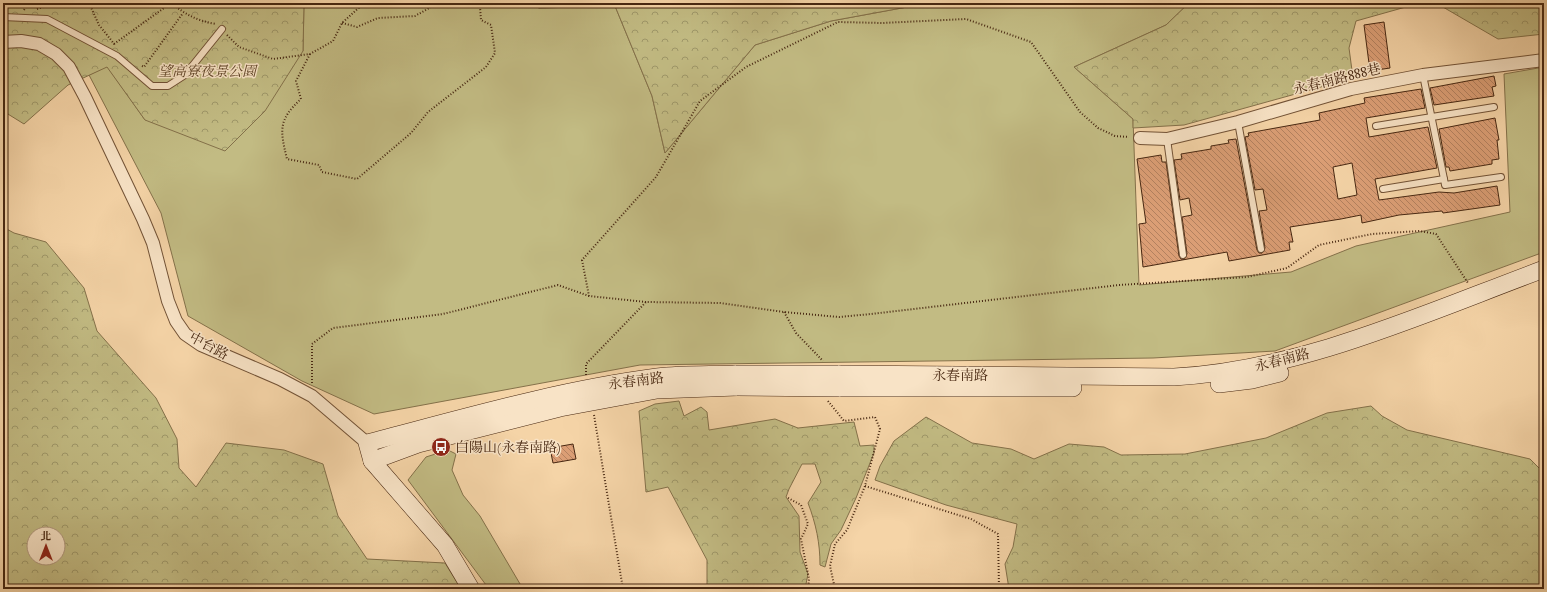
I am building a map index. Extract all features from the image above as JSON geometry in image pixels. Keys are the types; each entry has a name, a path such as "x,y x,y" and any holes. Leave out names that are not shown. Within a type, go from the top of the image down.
{"street":[{"name":"中台路","path":"3,42 21,41 39,44 56,54 69,67 85,97 143,219 153,243 168,301 176,321 185,334 201,345 280,379 312,396 367,443"},
{"name":"永春南路888巷","path":"1140,138 1167,139 1238,122 1351,88 1423,75 1544,60"},
{"name":"永春南路","path":"1302,362 1388,327 1544,269"},
{"name":"永春南路","path":"367,443 536,400 602,386 659,377 736,380 832,381 1203,381 1263,366 1302,362 1544,281"},
{"name":"永春南路","path":"372,461 418,444 560,408 656,390 736,380"},
{"path":"367,443 372,461 445,545 471,589"}],"lane":[{"path":"3,17 47,19 117,56 152,86 168,86 186,75 221,27"},
{"path":"1423,75 1445,185 1501,177"},
{"path":"1376,126 1494,107"},
{"path":"1238,122 1261,249"},
{"path":"1167,139 1183,255"},
{"path":"1383,189 1444,179"}],"path":[{"path":"44,6 56,3"},
{"path":"89,3 99,24 114,44 120,48"},
{"path":"114,44 171,3 183,13 201,21 221,27 239,47 273,59 310,54 332,41 342,23 364,3"},
{"path":"342,23 358,27 378,18 415,16 438,3"},
{"path":"310,54 296,81 302,99 289,110 281,130 287,159 319,166 322,172 357,179 411,133 428,112 486,67 495,53 491,24 481,20 480,7 483,3"},
{"path":"139,64 144,67 183,13"},
{"path":"589,296 582,260 656,176 700,101 746,67 838,22 882,23 966,20 1031,42 1080,112 1098,128 1115,136 1140,138"},
{"path":"312,396 312,344 332,328 443,314 558,286 589,296 646,302 720,303 784,312 839,317 1119,286 1247,277 1287,268 1320,245 1372,234 1420,231 1436,234 1468,283"},
{"path":"586,378 586,364 646,302"},
{"path":"784,312 796,333 823,360 832,381 829,403 844,421 875,417 880,429 865,486 847,530 835,544 830,566 835,589"},
{"path":"594,414 623,589"},
{"path":"865,486 971,519 998,534 999,589"},
{"path":"788,498 801,506 808,524 801,539 809,579 808,589"}],"green space":[{"name":"望高寮夜景公園","path":"3,3 304,3 303,51 265,111 225,151 145,120 107,67 68,85 24,124 3,111"},
{"path":"304,3 530,3 539,8 615,6 652,96 665,153 755,45 831,21 929,3 1189,3 1166,25 1074,67 1133,119 1139,285 1291,272 1356,246 1510,212 1504,74 1544,67 1544,252 1275,351 1153,358 640,365 374,414 302,381 188,316 161,213 89,75 107,66 145,120 303,51"},
{"path":"530,3 929,3 831,21 755,45 665,153 652,96 615,6 539,8"},
{"path":"1189,3 1420,3 1356,21 1349,48 1353,78 1184,125 1133,128 1133,119 1074,67 1166,25"},
{"path":"1436,3 1544,3 1544,34 1498,39"},
{"path":"3,227 14,233 46,242 84,288 97,331 156,398 177,439 179,468 196,487 226,443 284,450 323,464 338,516 367,559 445,563 461,589 3,589"},
{"path":"679,401 684,416 701,407 707,412 709,430 775,419 798,428 854,422 860,446 874,445 874,453 856,498 841,530 831,544 825,567 820,565 817,534 808,503 821,482 815,464 802,464 789,489 786,497 799,516 800,552 808,574 805,589 707,589 707,560 668,487 646,492 639,411 655,404"},
{"path":"1371,406 1382,416 1407,430 1530,459 1544,473 1544,568 1540,571 1544,576 1544,589 1009,589 1005,564 1013,547 1017,524 946,505 875,480 880,466 894,441 926,417 972,443 1011,449 1034,459 1069,444 1104,447 1121,455 1185,454 1266,438 1327,413"},
{"path":"448,450 456,454 452,470 463,495 480,516 523,589 489,589 408,480 426,457"}],"building":[{"path":"1384,22 1390,68 1370,71 1364,25"},
{"path":"1494,76 1496,86 1492,87 1494,96 1434,105 1430,88"},
{"path":"1421,89 1425,108 1366,118 1369,137 1428,127 1437,168 1375,179 1379,200 1439,192 1454,193 1497,186 1500,205 1443,213 1442,211 1399,215 1362,223 1361,215 1290,227 1293,242 1289,242 1290,250 1229,261 1227,252 1143,267 1139,224 1146,223 1137,159 1161,155 1162,162 1166,162 1179,256 1181,259 1184,259 1187,254 1182,217 1192,215 1189,198 1180,200 1174,160 1182,159 1181,154 1211,149 1211,146 1229,143 1228,140 1236,139 1257,250 1259,253 1262,253 1265,248 1259,211 1267,210 1263,189 1255,190 1245,137 1249,136 1248,133 1320,120 1319,113 1365,103 1364,98","holes":["1352,163 1357,195 1338,199 1333,167"]},
{"path":"1495,118 1499,140 1497,140 1499,159 1492,160 1492,164 1450,171 1449,167 1446,167 1439,129"},
{"path":"573,444 576,459 553,463 550,448"}],"place":[{"name":"白陽山(永春南路)","path":"441,447"}]}
